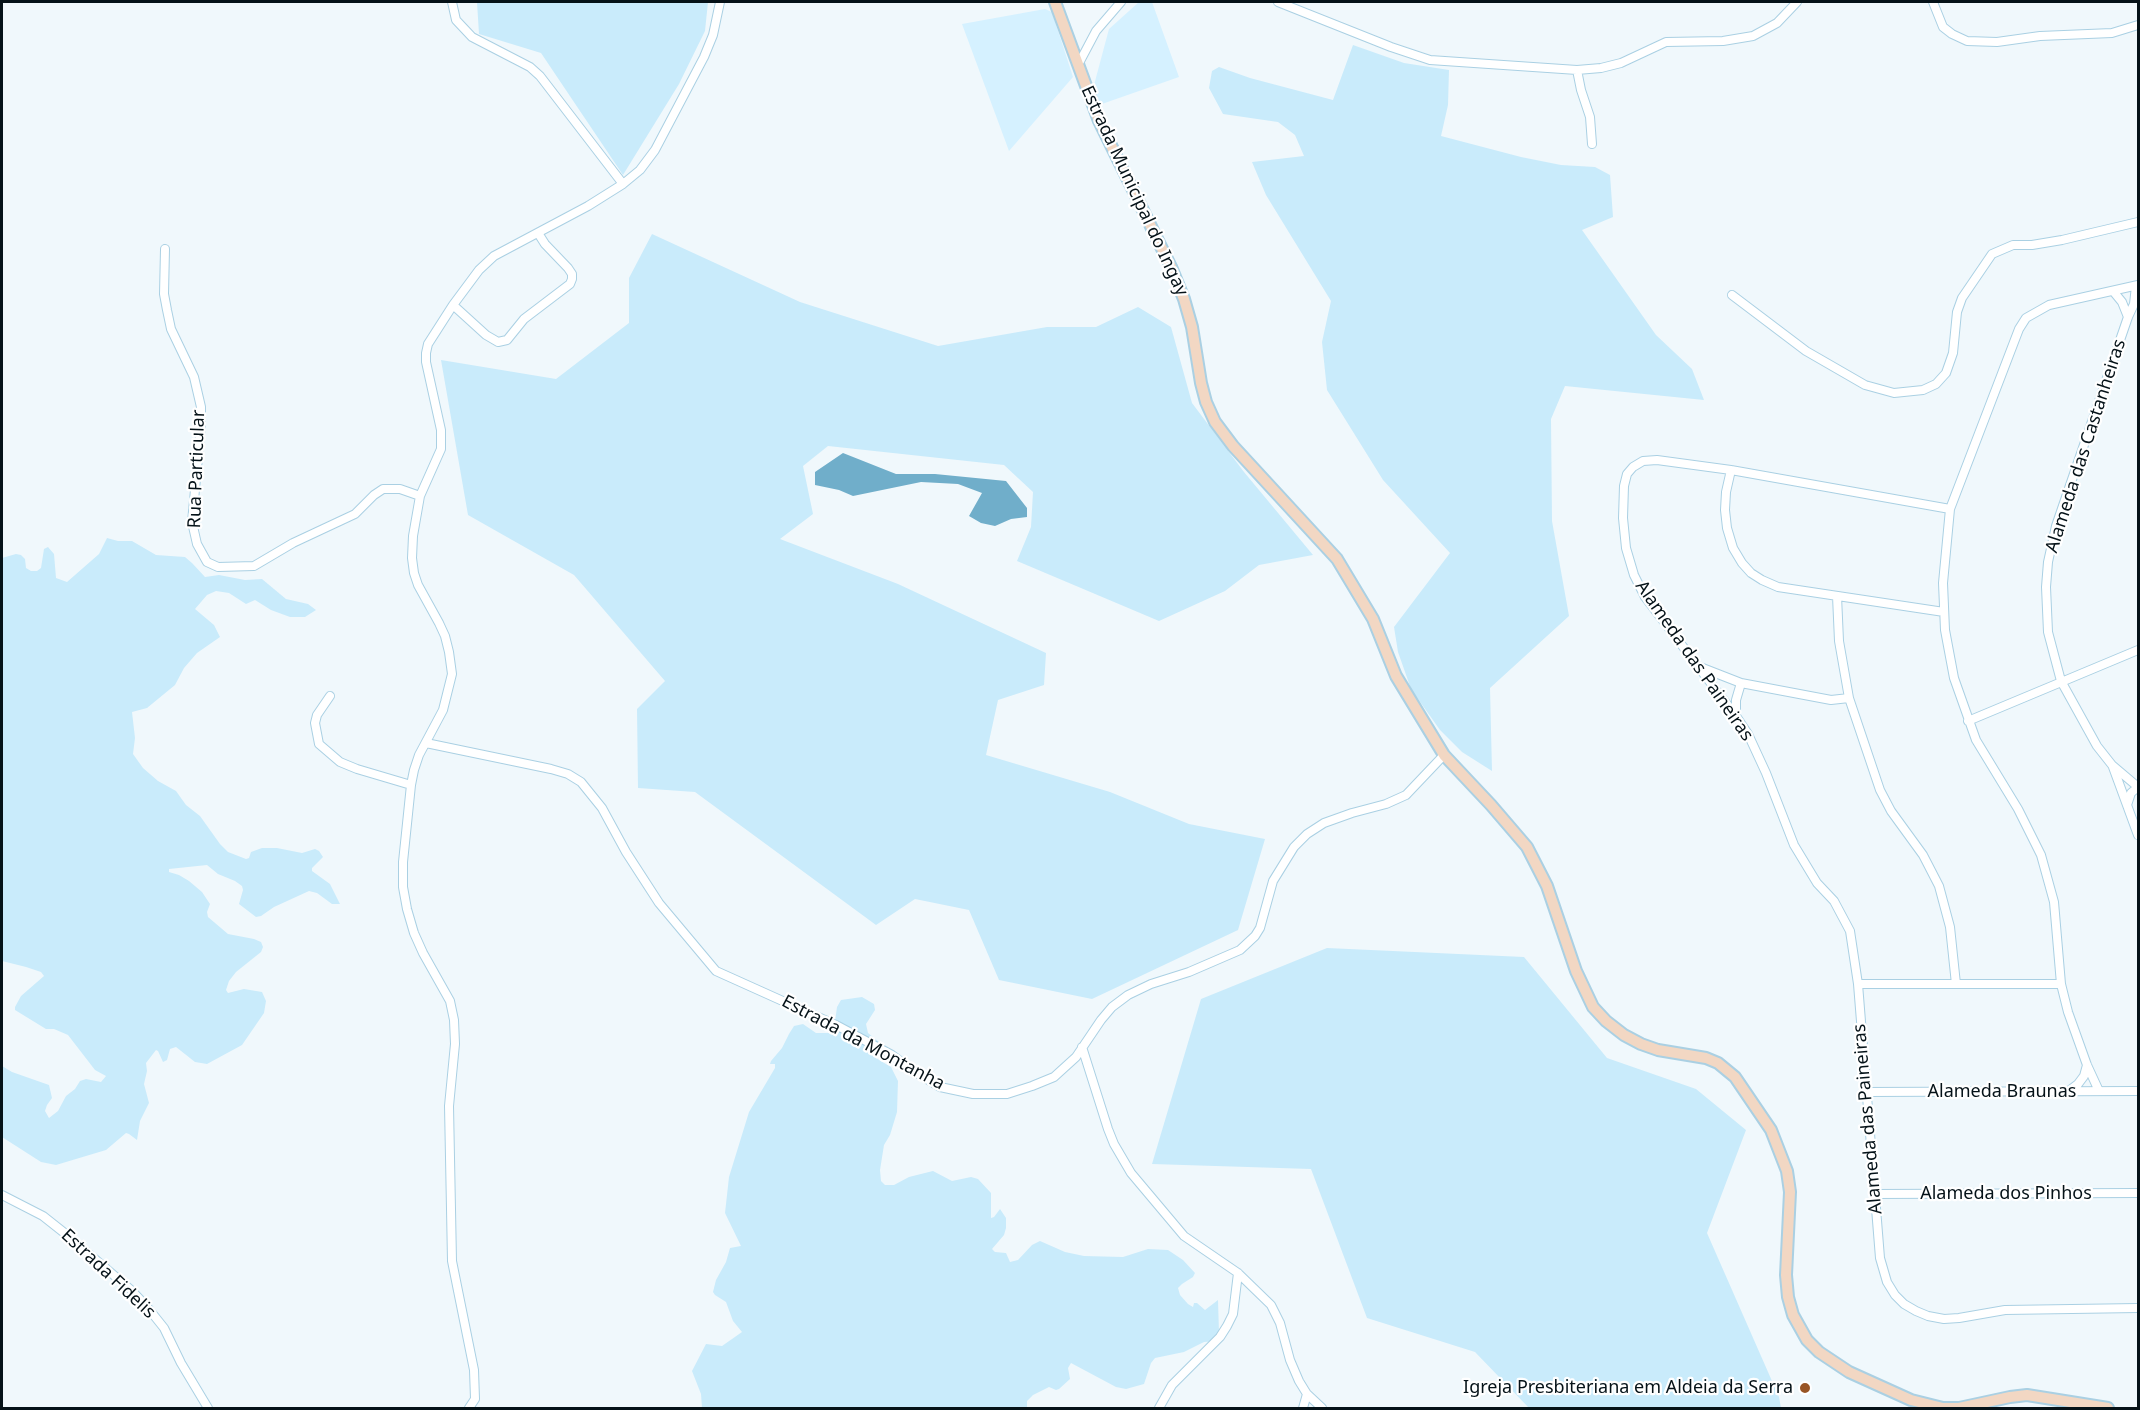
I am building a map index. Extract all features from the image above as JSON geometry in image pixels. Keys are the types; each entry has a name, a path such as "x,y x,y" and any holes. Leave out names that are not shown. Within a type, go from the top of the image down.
{"street":[{"path":"452,2 456,20 472,37 530,67 545,81 623,184"},
{"path":"469,1408 475,1399 474,1370 452,1261 449,1106 455,1044 454,1020 450,1001 433,967 423,953 407,909 404,887 403,862 411,785 419,755 443,710 452,674 445,636 440,623 424,598 414,573 413,536 420,496 441,449 441,430 426,353 428,344 453,305 479,270 494,256 623,184 640,170 656,150 704,57 713,35 720,2"},
{"name":"Estrada Municipal do Ingay","path":"1055,2 1099,121 1171,267 1184,299 1192,327 1201,383 1215,422 1233,446 1337,559 1373,619 1401,685 1444,755 1517,834 1535,860 1547,886 1583,989 1593,1007 1624,1035 1641,1044 1658,1050 1706,1058 1718,1063 1735,1077 1765,1121 1779,1149 1790,1192 1786,1275 1788,1297 1793,1315 1801,1330 1819,1352 1849,1372 1911,1400 1943,1408 1959,1408 2027,1395 2108,1408"},
{"path":"1078,65 1096,31 1121,2"},
{"path":"1278,2 1430,60 1577,70 1621,63 1665,42 1723,41 1753,36 1777,23 1797,2"},
{"path":"1933,2 1940,23 1946,30 1958,38 1977,42 2112,33 2139,25"},
{"path":"1577,70 1590,117 1592,144"},
{"path":"1732,295 1806,351 1865,385 1894,393 1923,390 1936,384 1946,373 1953,353 1957,312 1962,298 1992,254 2013,245 2032,245 2062,240 2139,222"},
{"path":"453,305 486,335 498,342 507,340 524,319 570,284 572,279 568,268 545,244 538,232"},
{"name":"Rua Particular","path":"165,249 164,294 171,329 194,377 201,407 192,522 197,544 207,562 218,567 254,567 293,543 356,514 383,489 400,489 420,496"},
{"path":"2099,1091 2073,1030 2061,984 2054,902 2041,855 2018,809 1976,740 1968,721 1948,651 1942,583 1950,509 2019,329 2026,318 2035,311 2067,300 2137,285"},
{"name":"Alameda das Castanheiras","path":"2112,765 2088,732 2061,681 2048,632 2046,612 2048,562 2056,526 2134,304 2137,285"},
{"name":"Alameda das Castanheiras","path":"2113,291 2122,302 2128,317"},
{"name":"Alameda das Paineiras","path":"1950,509 1731,470 1657,460 1643,462 1633,467 1627,474 1624,486 1623,518 1626,548 1634,576 1645,597 1748,734 1794,845 1817,883 1834,901 1850,931 1858,984 1880,1258 1887,1282 1904,1304 1928,1316 1944,1319 2005,1310 2139,1308"},
{"path":"1731,470 1726,492 1727,528 1733,548 1751,573 1778,587 1944,612"},
{"path":"1837,596 1839,641 1850,698 1880,790 1891,811 1923,855 1939,886 1950,927 1956,984"},
{"path":"1968,721 2139,650"},
{"path":"1699,666 1741,682 1832,700 1850,698"},
{"path":"1716,689 1724,676"},
{"path":"1736,716 1736,700 1741,682"},
{"path":"330,696 317,715 315,723 319,744 348,766 411,785"},
{"name":"Estrada da Montanha","path":"426,743 551,769 568,774 581,782 602,808 626,852 659,903 716,971 836,1024 892,1055 940,1087 973,1094 1007,1094 1054,1077 1076,1057 1112,1007 1128,994 1228,956 1251,942 1260,928 1278,872 1294,847 1307,834 1334,820 1386,804 1406,795 1444,755"},
{"path":"2112,765 2139,787 2131,793 2127,805"},
{"path":"2112,765 2138,827"},
{"path":"1858,984 2061,984"},
{"path":"1082,1047 1108,1129 1131,1173 1184,1236 1238,1274 1272,1305 1280,1323 1290,1360 1307,1394 1322,1408"},
{"path":"2069,1091 2084,1076 2087,1065"},
{"name":"Alameda Braunas","path":"1866,1092 2139,1091"},
{"name":"Alameda dos Pinhos","path":"1874,1194 2139,1193"},
{"name":"Estrada Fidelis","path":"2,1195 51,1222 131,1290 164,1328 181,1363 208,1408"},
{"path":"1159,1408 1172,1385 1220,1337 1227,1326 1233,1314 1238,1274"},
{"path":"1303,1408 1307,1394"}],"shaded area":[{"path":"477,2 708,2 705,31 679,84 623,175 541,53 479,34"},
{"path":"1139,2 1152,2 1179,77 1099,105 1094,85 1109,29"},
{"path":"1045,9 1052,12 1073,77 1009,151 962,24"},
{"path":"1353,45 1404,63 1449,70 1448,105 1441,136 1521,157 1561,165 1595,167 1610,175 1613,217 1582,230 1656,335 1692,369 1704,400 1565,386 1551,419 1552,521 1569,616 1490,688 1492,771 1462,752 1440,730 1411,689 1398,652 1394,627 1450,553 1383,480 1327,390 1322,342 1331,301 1266,195 1252,162 1304,156 1295,135 1278,122 1223,114 1209,88 1212,71 1219,67 1250,78 1333,100"},
{"path":"652,234 800,302 938,346 1047,327 1096,327 1138,307 1171,327 1192,403 1244,472 1313,555 1259,565 1225,591 1159,621 1017,561 1031,527 1033,492 1004,465 828,446 803,466 813,514 780,539 898,584 1046,653 1044,685 998,700 986,755 1110,792 1189,824 1265,839 1238,930 1092,999 999,980 969,910 915,899 876,925 695,792 638,788 637,709 665,681 574,575 468,515 441,360 556,379 629,323 629,278"},
{"path":"107,538 132,541 156,555 185,557 205,577 219,575 245,580 262,579 286,599 308,604 316,610 305,617 290,617 271,610 255,600 246,604 229,593 216,591 207,595 195,609 214,625 220,637 197,653 184,668 175,685 147,708 132,712 135,738 133,754 143,768 158,781 176,791 186,805 200,816 228,852 246,859 249,858 251,852 262,848 277,848 302,853 315,849 319,851 323,857 312,868 312,871 330,884 340,904 332,904 317,893 309,891 256,917 239,904 242,886 218,874 207,865 169,869 169,872 189,881 202,892 210,904 208,917 228,934 261,942 263,947 261,952 236,972 226,990 228,993 244,989 262,992 266,1001 264,1013 242,1045 207,1064 195,1062 176,1047 170,1049 167,1060 163,1062 156,1050 146,1063 144,1084 149,1103 140,1121 137,1140 126,1133 106,1150 56,1165 41,1162 2,1137 2,1066 12,1072 49,1085 52,1098 45,1111 49,1118 58,1111 66,1096 75,1089 80,1081 86,1079 101,1082 106,1076 95,1070 68,1035 54,1029 46,1029 15,1010 21,996 44,976 41,972 2,961 2,558 21,555 25,559 26,568 37,571 41,568 44,549 48,547 54,554 56,578 67,582 99,554"},
{"path":"1327,948 1524,957 1607,1058 1696,1089 1746,1130 1707,1233 1779,1397 1781,1408 1529,1408 1475,1352 1367,1318 1311,1169 1152,1164 1201,999"},
{"path":"862,997 874,1004 875,1010 866,1024 868,1033 910,1067 869,1048 863,1048 891,1067 898,1081 897,1112 890,1135 884,1145 880,1170 881,1181 885,1185 894,1185 909,1177 933,1171 952,1181 971,1177 978,1179 991,1193 991,1218 1000,1209 1006,1218 1004,1235 992,1249 995,1252 1006,1253 1010,1262 1018,1260 1032,1245 1040,1241 1065,1252 1084,1256 1123,1257 1148,1249 1168,1250 1183,1260 1195,1273 1178,1288 1180,1295 1188,1304 1193,1307 1194,1303 1197,1303 1205,1310 1218,1300 1219,1333 1217,1341 1204,1342 1184,1352 1155,1358 1144,1384 1126,1389 1116,1387 1071,1363 1068,1368 1070,1379 1059,1389 1049,1387 1033,1395 1027,1401 1027,1408 702,1408 701,1394 692,1371 706,1344 722,1346 742,1332 733,1321 726,1302 713,1292 730,1248 741,1246 725,1213 729,1177 749,1112 775,1068 775,1064 770,1064 771,1061 782,1048 794,1026 803,1024 816,1033 829,1033 834,1029 837,1007 841,1000"}],"water":[{"path":"843,453 896,474 935,474 1006,481 1027,508 1027,517 1011,519 995,526 981,523 969,516 982,493 958,484 921,482 853,496 839,490 815,485 815,472"}],"place":[{"name":"Igreja Presbiteriana em Aldeia da Serra","path":"1805,1388"}]}
